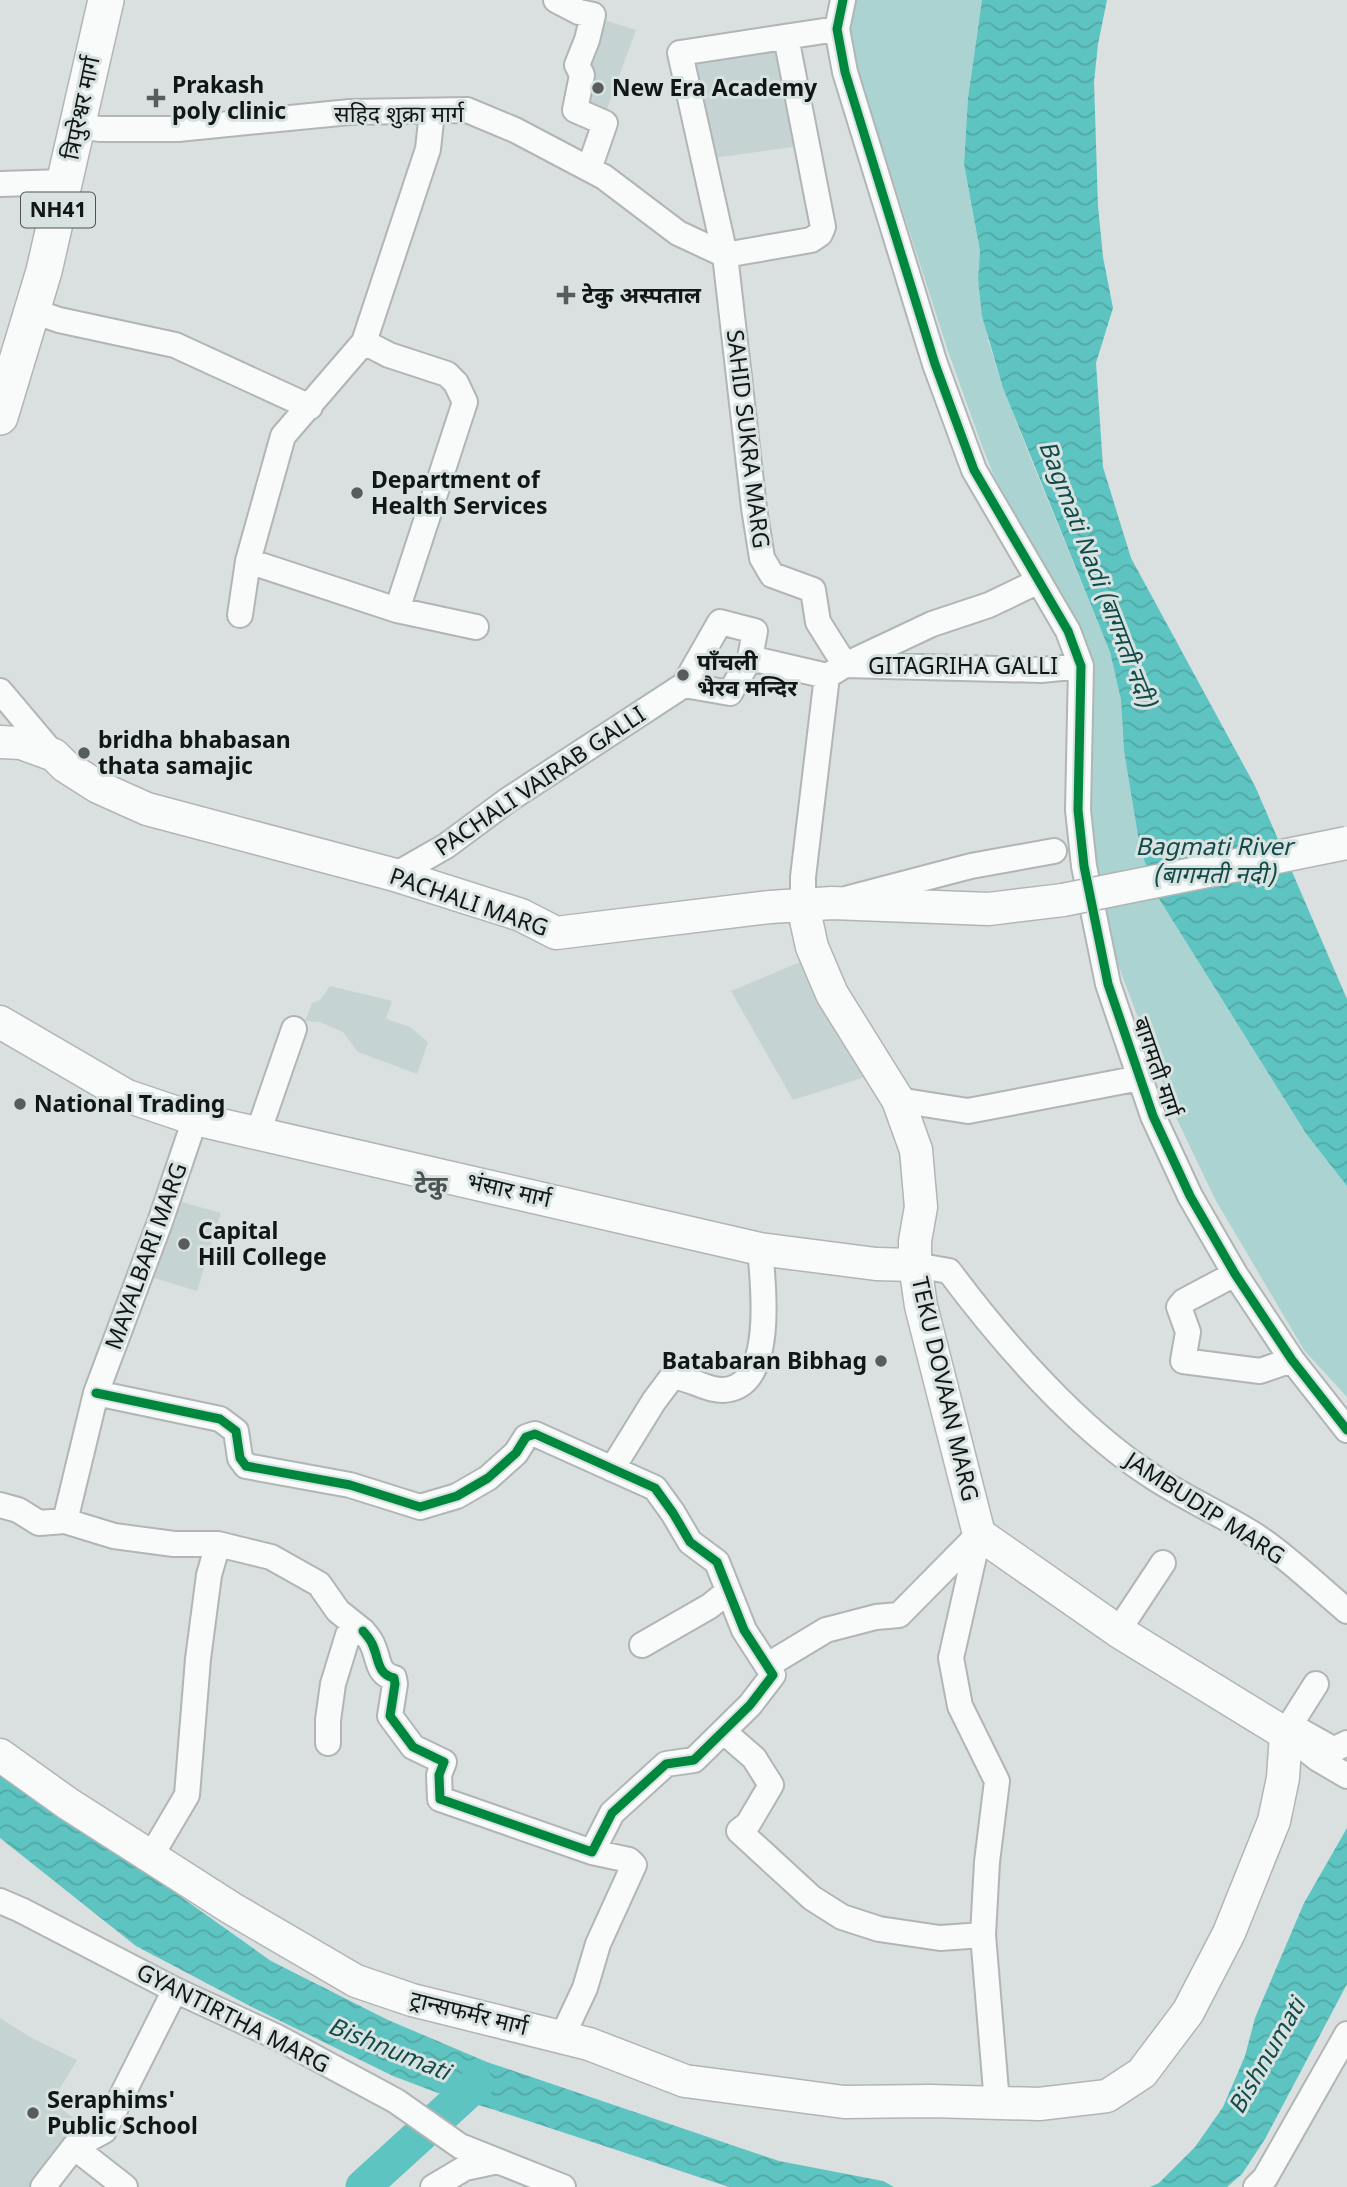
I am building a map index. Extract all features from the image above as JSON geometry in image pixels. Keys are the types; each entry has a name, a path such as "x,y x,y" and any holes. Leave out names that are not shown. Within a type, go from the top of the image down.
{"highway":[{"name":"त्रिपुरेश्वर मार्ग","path":"0,417 33,311 106,0"}],"main road":[{"name":"PACHALI MARG","path":"0,742 21,743 54,755 65,766 98,787 147,810 395,875 521,915 556,933 770,907 817,905 989,909 1031,905 1347,843"},
{"name":"TEKU DOVAAN MARG","path":"817,905 812,947 832,995 898,1100 916,1150 921,1207 915,1241 915,1265 921,1306 979,1534"},
{"name":"भंसार मार्ग","path":"0,1022 127,1096 195,1119 760,1249 876,1264 915,1265"},
{"path":"979,1534 1118,1631 1288,1729"},
{"name":"ट्रान्सफर्मर मार्ग","path":"0,1755 67,1803 230,1908 356,1980 412,2000 589,2044 685,2081 844,2102 1039,2104 1107,2096 1142,2073 1188,2012 1229,1933 1274,1821 1283,1778 1288,1729"}],"street":[{"path":"556,0 579,12 593,15 577,65 582,75 575,110 605,123 589,169"},
{"path":"844,0 836,29 845,72 935,364 974,470 1068,631 1081,666"},
{"path":"786,37 823,227 820,234 811,240 726,256 680,53 836,29"},
{"name":"सहिद शुक्रा मार्ग","path":"78,126 100,129 178,129 350,112 467,110 514,130 604,177 678,233 726,256"},
{"path":"240,615 248,561 283,436 364,342 428,149 432,112"},
{"path":"0,184 64,182"},
{"name":"SAHID SUKRA MARG","path":"726,256 762,558 772,575 814,590 818,622 836,671"},
{"path":"33,311 60,320 175,345 310,407"},
{"path":"364,342 389,355 447,373 466,402 397,610"},
{"path":"248,561 397,610 476,627"},
{"name":"GITAGRIHA GALLI","path":"836,671 932,624 989,606 1039,581"},
{"name":"PACHALI VAIRAB GALLI","path":"395,875 446,846 509,800 684,685 720,622 755,631 750,658"},
{"path":"684,685 730,693 750,658 836,671 803,877 817,905 919,878 1054,851"},
{"name":"GITAGRIHA GALLI","path":"836,671 1041,670 1081,666"},
{"name":"बागमती मार्ग","path":"1081,666 1078,810 1084,866 1108,984 1153,1116 1190,1196 1235,1274 1292,1360 1347,1430"},
{"path":"0,691 54,755"},
{"path":"257,1133 294,1029"},
{"path":"898,1100 968,1111 1140,1078"},
{"name":"MAYALBARI MARG","path":"65,1521 96,1393 195,1119"},
{"path":"612,1469 672,1377 716,1389 732,1389 749,1378 760,1351 764,1308 760,1249"},
{"name":"JAMBUDIP MARG","path":"915,1265 949,1271 985,1320 1049,1389 1099,1435 1149,1475 1258,1537 1347,1611"},
{"path":"1235,1274 1184,1301 1179,1307 1188,1332 1183,1360 1260,1371 1292,1360"},
{"path":"96,1393 220,1419 236,1431 240,1458 246,1466 350,1485 420,1507 457,1496 488,1478 516,1452 526,1437 535,1434 655,1489 690,1542 717,1562 744,1630 772,1675 750,1705 694,1760 666,1764 612,1813 592,1852"},
{"path":"0,1505 18,1510 39,1523 65,1521 126,1538 174,1544 218,1544 271,1557 319,1584 338,1611 363,1631 372,1643 380,1670 386,1676 394,1678 396,1684 390,1716 413,1747 444,1762 439,1775 440,1798 592,1852 629,1860 634,1865 598,1944 584,1988 562,2037"},
{"path":"768,1665 825,1630 876,1617 899,1615 979,1534"},
{"path":"979,1534 951,1658 960,1706 997,1781 987,1861 983,1934 997,2103"},
{"path":"151,1856 187,1795 198,1658 209,1575 218,1544"},
{"path":"1118,1631 1163,1563"},
{"path":"642,1645 710,1606 727,1592"},
{"path":"328,1743 333,1684 348,1634 363,1631"},
{"path":"1288,1729 1316,1684"},
{"path":"1288,1729 1331,1748 1347,1743"},
{"path":"1288,1729 1318,1759 1347,1776"},
{"path":"724,1732 754,1758 771,1785 748,1824 739,1831 812,1898 842,1917 880,1929 940,1938 983,1934"},
{"name":"GYANTIRTHA MARG","path":"0,1901 175,1990 277,2037 396,2101 460,2146 563,2187"},
{"path":"43,2187 74,2147 104,2131 175,1990"},
{"path":"1264,2184 1347,2034"},
{"path":"74,2147 125,2187"},
{"path":"433,2187 465,2168 498,2161"}],"shaded area":[{"path":"854,0 982,0 968,98 964,164 980,251 978,280 988,340 1003,388 1110,652 1121,700 1124,751 1140,848 1156,894 1307,1135 1347,1186 1347,1397 1304,1350 1215,1199 1176,1117 1112,949 1097,862 1091,802 1091,668 1084,640 1073,614 1043,566 993,474 981,443 948,351 846,35"},
{"name":"New Era Academy","path":"595,17 636,30 603,120 577,109"},
{"path":"778,40 799,146 713,158 692,55"},
{"path":"808,959 868,1076 793,1100 731,991"},
{"path":"330,986 392,1001 386,1019 410,1027 428,1042 417,1074 358,1052 343,1032 320,1022 305,1021 312,1003 320,1000"},
{"name":"Capital Hill College","path":"175,1200 221,1213 197,1291 145,1275"},
{"name":"Seraphims' Public School","path":"0,2018 30,2037 77,2060 52,2102 82,2124 79,2138 38,2187 0,2187"}],"water":[{"name":"Bagmati River (बागमती नदी)","path":"982,0 1107,0 1094,82 1098,206 1103,257 1113,308 1096,363 1103,467 1131,558 1255,786 1347,999 1347,1186 1307,1135 1156,894 1140,848 1124,751 1121,700 1110,652 1003,388 982,316 978,279 980,251 964,164 968,98"},
{"name":"Bishnumati","path":"0,1770 38,1800 271,1961 388,2020 487,2062 779,2161 883,2181 894,2187 729,2187 393,2076 136,1946 0,1838"},
{"name":"Bishnumati","path":"1347,1828 1347,1984 1265,2139 1242,2174 1227,2187 1150,2187 1159,2183 1195,2147 1223,2107 1245,2056 1255,2018 1304,1903"}],"waterway":[{"path":"363,2187 476,2084"}],"cycle path":[{"path":"843,0 837,29 845,72 935,364 974,470 1068,631 1081,666 1078,810 1084,866 1108,984 1153,1116 1190,1196 1235,1274 1292,1360 1347,1430"},
{"path":"96,1393 220,1419 236,1431 240,1458 246,1466 350,1485 420,1507 457,1496 488,1478 516,1453 526,1437 535,1434 655,1488 690,1542 717,1562 744,1630 773,1675 750,1705 694,1760 666,1764 612,1813 592,1852 440,1799 439,1775 444,1762 413,1747 390,1716 394,1678 381,1670 372,1644 363,1631"}],"place":[{"name":"New Era Academy","path":"598,88"},
{"name":"Prakash poly clinic","path":"156,98"},
{"name":"टेकु अस्पताल","path":"566,295"},
{"name":"Department of Health Services","path":"357,493"},
{"name":"पाँचली भैरव मन्दिर","path":"683,675"},
{"name":"bridha bhabasan thata samajic","path":"84,753"},
{"name":"National Trading","path":"20,1104"},
{"name":"Capital Hill College","path":"184,1244"},
{"name":"Batabaran Bibhag","path":"881,1361"},
{"name":"Seraphims' Public School","path":"33,2113"}],"district":[{"name":"टेकु","path":"431,1185"}],"water label":[{"name":"Bagmati Nadi (बागमती नदी)","path":"1097,574"}]}
